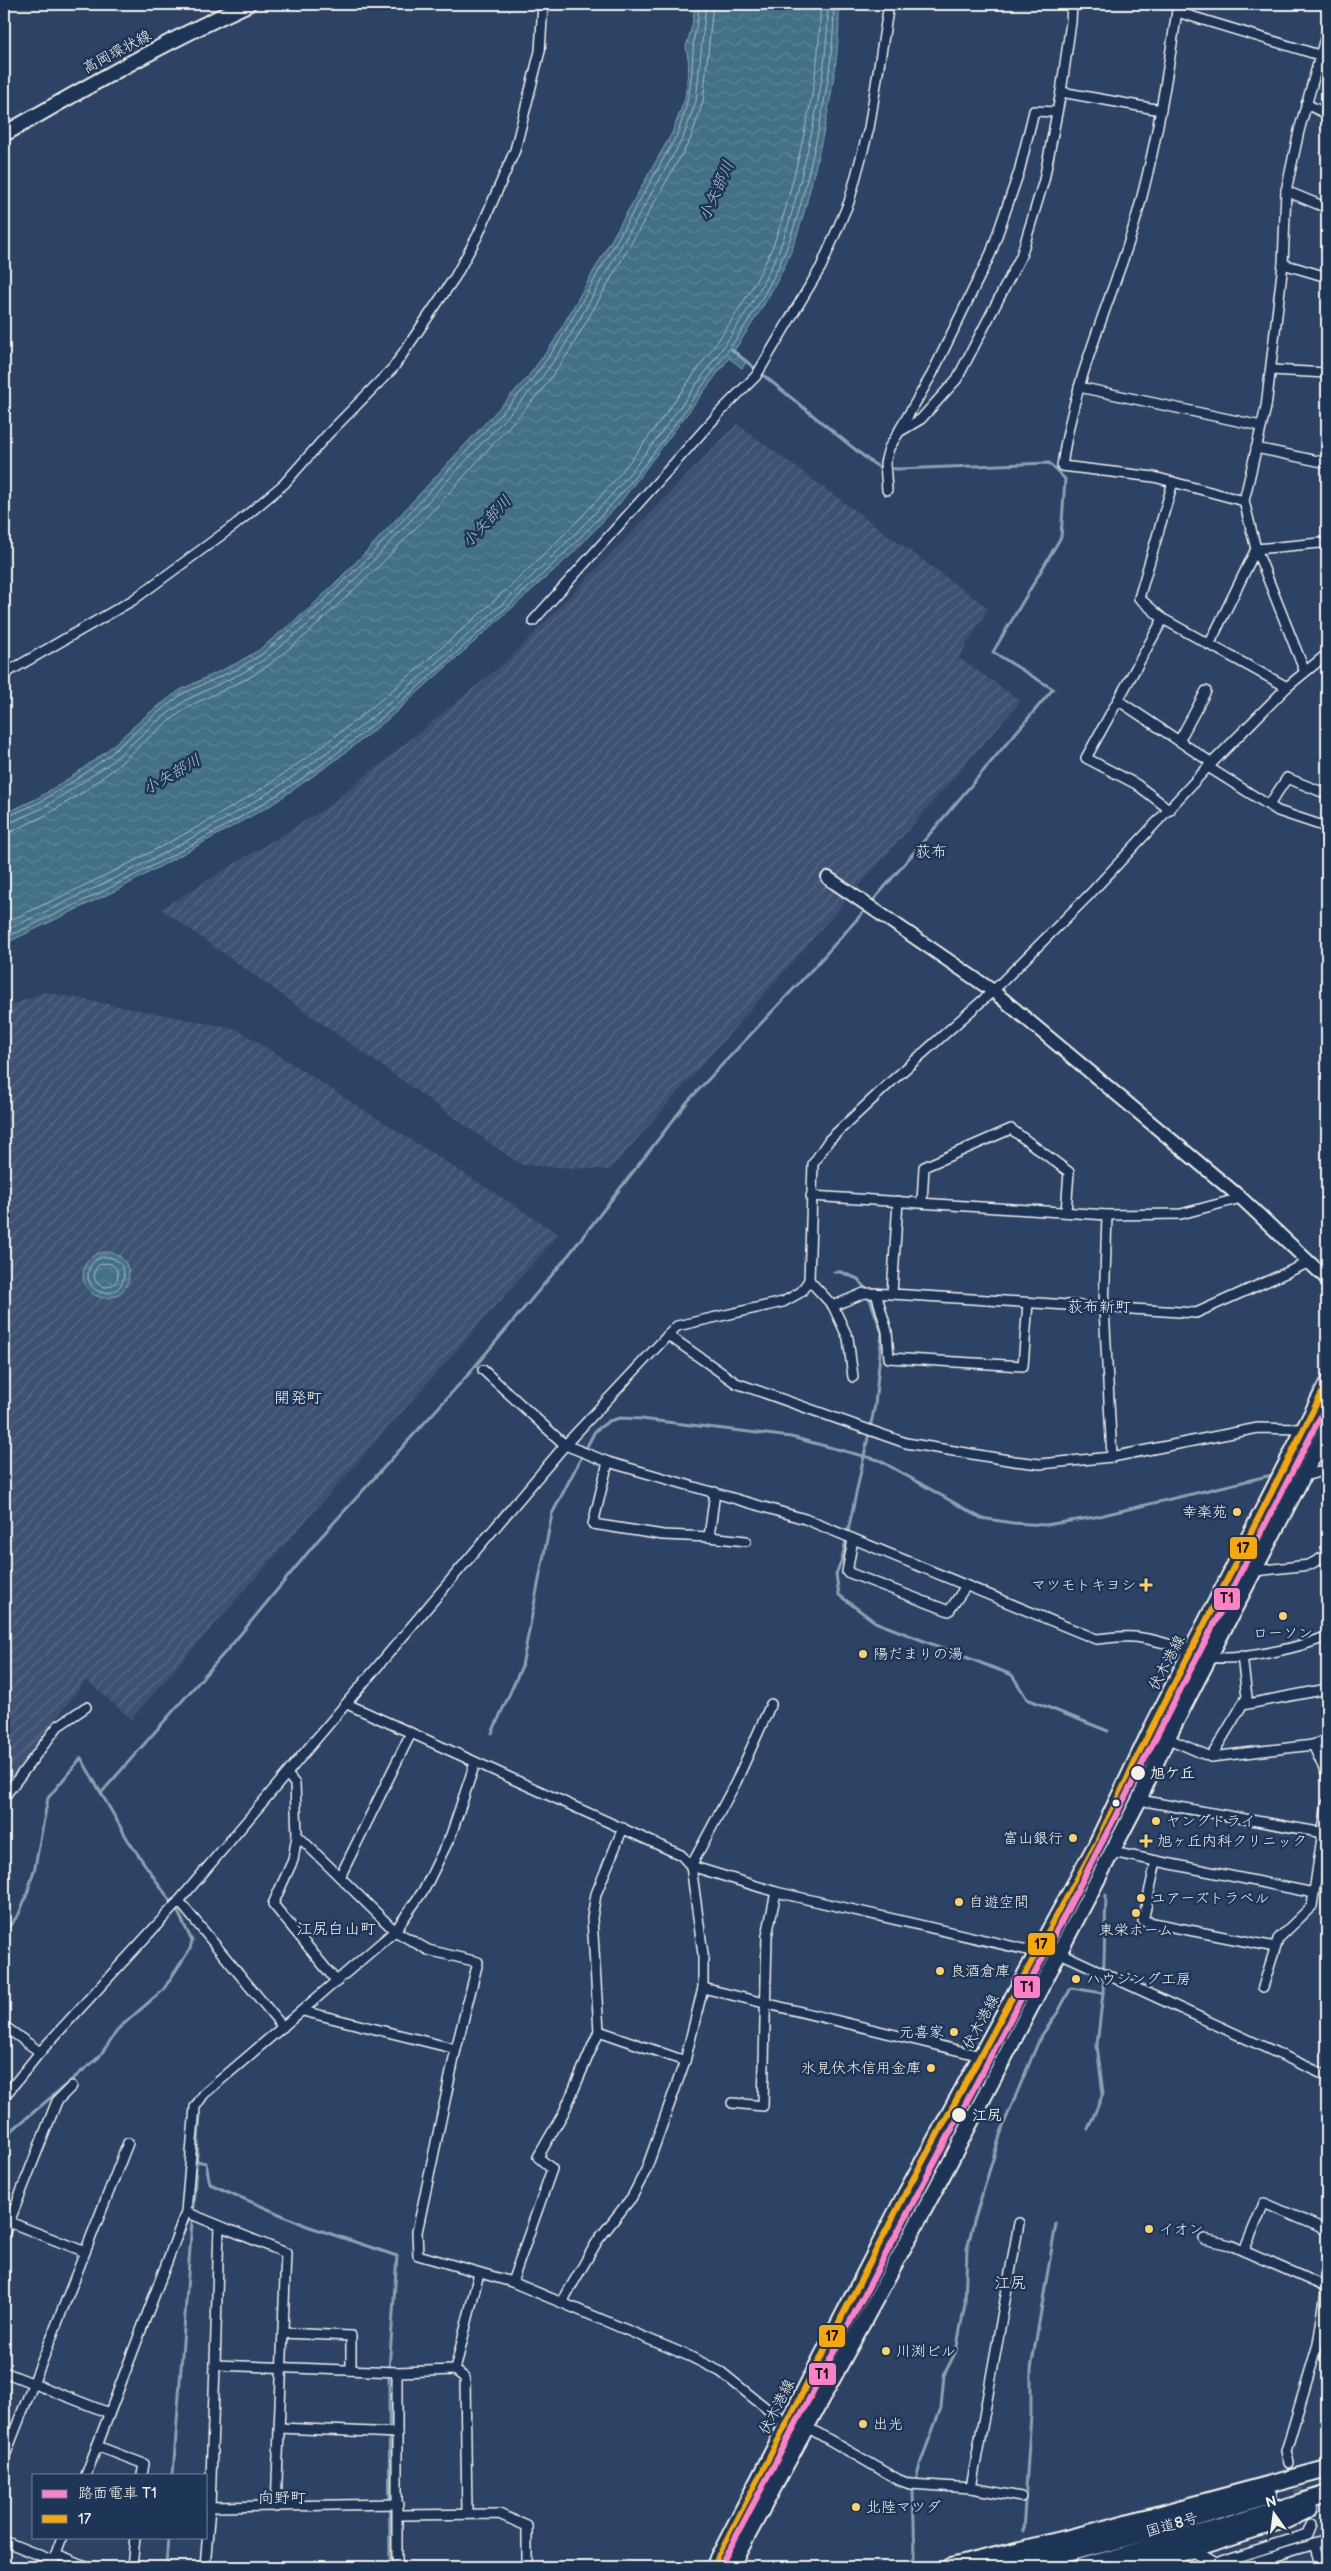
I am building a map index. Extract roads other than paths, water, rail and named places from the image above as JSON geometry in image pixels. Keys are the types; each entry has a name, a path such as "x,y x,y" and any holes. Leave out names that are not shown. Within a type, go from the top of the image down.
{"highway":[{"path":"951,2567 1086,2534 1327,2469"},
{"name":"国道8号","path":"1014,2567 1156,2530 1327,2476"},
{"name":"国道8号","path":"1082,2567 1204,2533 1327,2494"},
{"path":"1136,2567 1192,2552 1286,2520 1327,2500"}],"main road":[{"name":"高岡環状線","path":"4,134 104,77 213,20 248,4"},
{"name":"伏木港線","path":"713,2567 906,2192 1096,1844 1150,1731 1327,1383"},
{"path":"731,2567 950,2164 1058,1952 1139,1800 1327,1430"}],"street":[{"path":"4,674 133,600 235,525 284,484 328,434 393,368 455,276 478,235 514,150 540,51 543,4"},
{"path":"533,621 715,417 756,376 821,268 849,202 869,128 889,4"},
{"path":"899,432 921,419 957,379 1021,256 1044,180 1058,112 1072,22 1072,4"},
{"path":"1244,501 1154,477 1062,466 1067,428 1142,196 1161,110 1177,8 1319,55"},
{"path":"1305,672 1256,549 1244,501 1261,426 1270,370 1283,264 1286,191 1306,104 1326,36"},
{"path":"1061,92 1161,110"},
{"path":"1306,104 1327,114"},
{"path":"887,490 885,463 889,448 932,374 992,253 1019,172 1034,111 1058,112"},
{"path":"1286,191 1327,208"},
{"path":"1283,264 1327,277"},
{"path":"1270,370 1327,373"},
{"path":"1079,387 1261,426"},
{"path":"1256,448 1327,464"},
{"path":"1173,482 1139,598 1163,619 1286,687"},
{"path":"1256,549 1320,543"},
{"path":"1209,645 1256,549"},
{"path":"1163,619 1086,758 1136,784 1170,810"},
{"path":"4,2098 40,2052 179,1901 565,1445 668,1335 677,1326 783,1302 801,1292 809,1280 813,1164 829,1140 993,991 1170,810 1210,765 1286,687 1327,654"},
{"path":"1179,740 1206,691"},
{"path":"1119,701 1179,740 1210,765 1269,806 1278,811 1326,824"},
{"path":"1269,806 1287,778 1327,794"},
{"path":"828,878 993,991 1241,1198 1327,1279"},
{"path":"922,1202 924,1167 1011,1129 1068,1172 1066,1212"},
{"path":"811,1196 1107,1215 1181,1214 1241,1198"},
{"path":"892,1294 898,1201"},
{"path":"1107,1215 1104,1308 1112,1458"},
{"path":"833,1306 864,1293 876,1293 1196,1313 1310,1262"},
{"path":"809,1280 833,1306 848,1338 853,1377"},
{"path":"876,1293 887,1332 889,1358 1023,1366 1028,1303"},
{"path":"668,1335 736,1383 906,1443 1040,1464 1112,1458 1258,1428 1303,1429"},
{"path":"483,1370 565,1445 608,1462 804,1519 1096,1639 1134,1637 1212,1656 1242,1656 1309,1644 1327,1636"},
{"path":"608,1462 593,1524 663,1535 746,1540"},
{"path":"1304,1476 1327,1470"},
{"path":"710,1538 715,1492"},
{"path":"853,1539 846,1572 949,1611 966,1586"},
{"path":"1255,1571 1309,1565 1327,1555"},
{"path":"1211,1757 1247,1697 1242,1656"},
{"path":"1242,1705 1327,1689"},
{"path":"347,1704 681,1855 690,1866 704,1954 703,1988 685,2061 646,2170 632,2197 598,2240 562,2302"},
{"path":"690,1866 736,1782 771,1704"},
{"path":"4,1797 58,1726 86,1707"},
{"path":"1150,1731 1211,1757 1313,1745 1327,1739"},
{"path":"340,1877 411,1733"},
{"path":"1313,1745 1327,1775"},
{"path":"86,2474 186,2212 195,2106 204,2094 304,2011 395,1931 425,1888 451,1835 475,1763"},
{"path":"286,1774 295,1784 297,1835 293,1860 273,1904 337,1982"},
{"path":"1139,1800 1324,1833"},
{"path":"1263,1987 1278,1939 1312,1906 1327,1803"},
{"path":"512,2282 552,2169 538,2157 564,2112 599,2031 592,1918 596,1894 623,1828"},
{"path":"297,1835 395,1931 428,1950 478,1962 456,2049 417,2232 418,2255 512,2282 562,2302 720,2372 786,2424 814,2431 899,2480 914,2484 971,2488 1022,2497"},
{"path":"1112,1852 1314,1894"},
{"path":"1156,1861 1143,1921 1275,1947"},
{"path":"690,1866 776,1892 1036,1952 1058,1952 1327,2076"},
{"path":"732,2103 762,2106 767,1936 776,1892"},
{"path":"179,1901 283,2027"},
{"path":"703,1988 981,2056"},
{"path":"304,2011 456,2049"},
{"path":"4,2026 40,2052"},
{"path":"599,2031 685,2061"},
{"path":"4,2235 6,2221 57,2101 72,2086"},
{"path":"4,2458 83,2251 128,2143"},
{"path":"1244,2250 1264,2202 1327,2230"},
{"path":"186,2212 286,2253 276,2507"},
{"path":"6,2221 83,2251"},
{"path":"971,2488 1019,2223"},
{"path":"208,2531 219,2227"},
{"path":"1204,2239 1244,2250 1327,2286 1325,2318 1286,2451 1289,2463"},
{"path":"455,2370 479,2273"},
{"path":"283,2333 351,2336 352,2370"},
{"path":"215,2365 390,2372 455,2370 465,2378 467,2513"},
{"path":"4,2372 109,2413"},
{"path":"390,2372 392,2433 398,2504 398,2567"},
{"path":"279,2428 392,2433"},
{"path":"97,2446 144,2464 142,2474"},
{"path":"210,2507 398,2504"},
{"path":"398,2514 499,2514 527,2526 527,2567"},
{"path":"1192,2552 1215,2564 1307,2535 1311,2525"},
{"path":"53,2561 62,2538"},
{"path":"132,2567 136,2538"},
{"path":"205,2567 207,2538"},
{"path":"1238,2567 1327,2540"},
{"path":"4,2541 53,2561 89,2567"},
{"path":"1313,2544 1320,2567"}],"water":[{"name":"小矢部川","path":"695,4 839,4 838,46 832,87 806,205 791,252 780,275 733,352 746,363 742,368 729,358 619,504 572,554 388,719 333,762 271,805 121,888 4,944 4,814 38,798 71,777 103,754 148,714 180,690 237,663 259,650 310,608 365,553 527,378 553,343 672,133 685,99 689,64 686,47 692,26"},
{"path":"102,1252 110,1252 119,1256 125,1262 129,1275 125,1288 119,1294 110,1298 102,1298 93,1294 87,1288 83,1279 83,1271 87,1262 93,1256"}],"waterway":[{"path":"731,349 880,468 899,469 1049,463 1065,479 1061,537 993,652 1053,689 871,903"},
{"path":"102,1792 234,1642 319,1539 466,1377 567,1257 688,1101 867,908"},
{"path":"834,1272 841,1272 858,1279 867,1291 882,1333 875,1405 842,1559 836,1574 839,1595 875,1622 1012,1675 1027,1699 1108,1731"},
{"path":"492,1733 522,1666 552,1514 595,1431 609,1421 620,1418 641,1419 791,1437 879,1460 981,1518 1013,1523 1046,1525 1095,1517 1276,1474"},
{"path":"1315,1462 1327,1459"},
{"path":"1286,1471 1302,1466"},
{"path":"4,1933 19,1914 27,1894 35,1867 48,1798 81,1758 128,1840 178,1912 192,1941 190,1949 163,1990 119,2028 99,2057 4,2137"},
{"path":"1088,2129 1103,2094 1097,2045 1103,1993 1106,1895"},
{"path":"912,2564 915,2555 913,2492 921,2461 941,2408 944,2375 956,2351 965,2304 967,2249 1003,2126 1040,2038 1058,2012 1071,1988 1103,1993"},
{"path":"173,2474 200,2115"},
{"path":"196,2161 206,2163 210,2184 307,2226 397,2256 389,2370 390,2567"},
{"path":"1023,2531 1031,2415 1031,2369 1056,2224"},
{"path":"166,2567 168,2538"}],"tunnel":[{"path":"1289,2463 1311,2525"}],"tram line":[{"path":"720,2567 1040,1963 1327,1404"},
{"name":"T1","path":"720,2567 1040,1963 1327,1404"}],"place":[{"name":"幸楽苑","path":"1237,1512"},
{"name":"マツモトキヨシ","path":"1146,1585"},
{"name":"ローソン","path":"1283,1616"},
{"name":"陽だまりの湯","path":"863,1654"},
{"name":"旭ケ丘","path":"1138,1773"},
{"name":"ヤングドライ","path":"1156,1821"},
{"name":"富山銀行","path":"1073,1838"},
{"name":"旭ヶ丘内科クリニック","path":"1146,1841"},
{"name":"ユアーズトラベル","path":"1141,1898"},
{"name":"自遊空間","path":"959,1902"},
{"name":"東栄ホーム","path":"1136,1913"},
{"name":"良酒倉庫","path":"940,1971"},
{"name":"ハウジング工房","path":"1076,1979"},
{"name":"元喜家","path":"954,2032"},
{"name":"氷見伏木信用金庫","path":"931,2068"},
{"name":"江尻","path":"959,2115"},
{"name":"イオン","path":"1149,2229"},
{"name":"川渕ビル","path":"886,2351"},
{"name":"出光","path":"863,2424"},
{"name":"北陸マツダ","path":"856,2507"}],"district":[{"name":"荻布","path":"931,852"},
{"name":"荻布新町","path":"1099,1307"},
{"name":"開発町","path":"298,1398"},
{"name":"江尻白山町","path":"336,1929"},
{"name":"江尻","path":"1010,2283"},
{"name":"向野町","path":"282,2498"}]}
